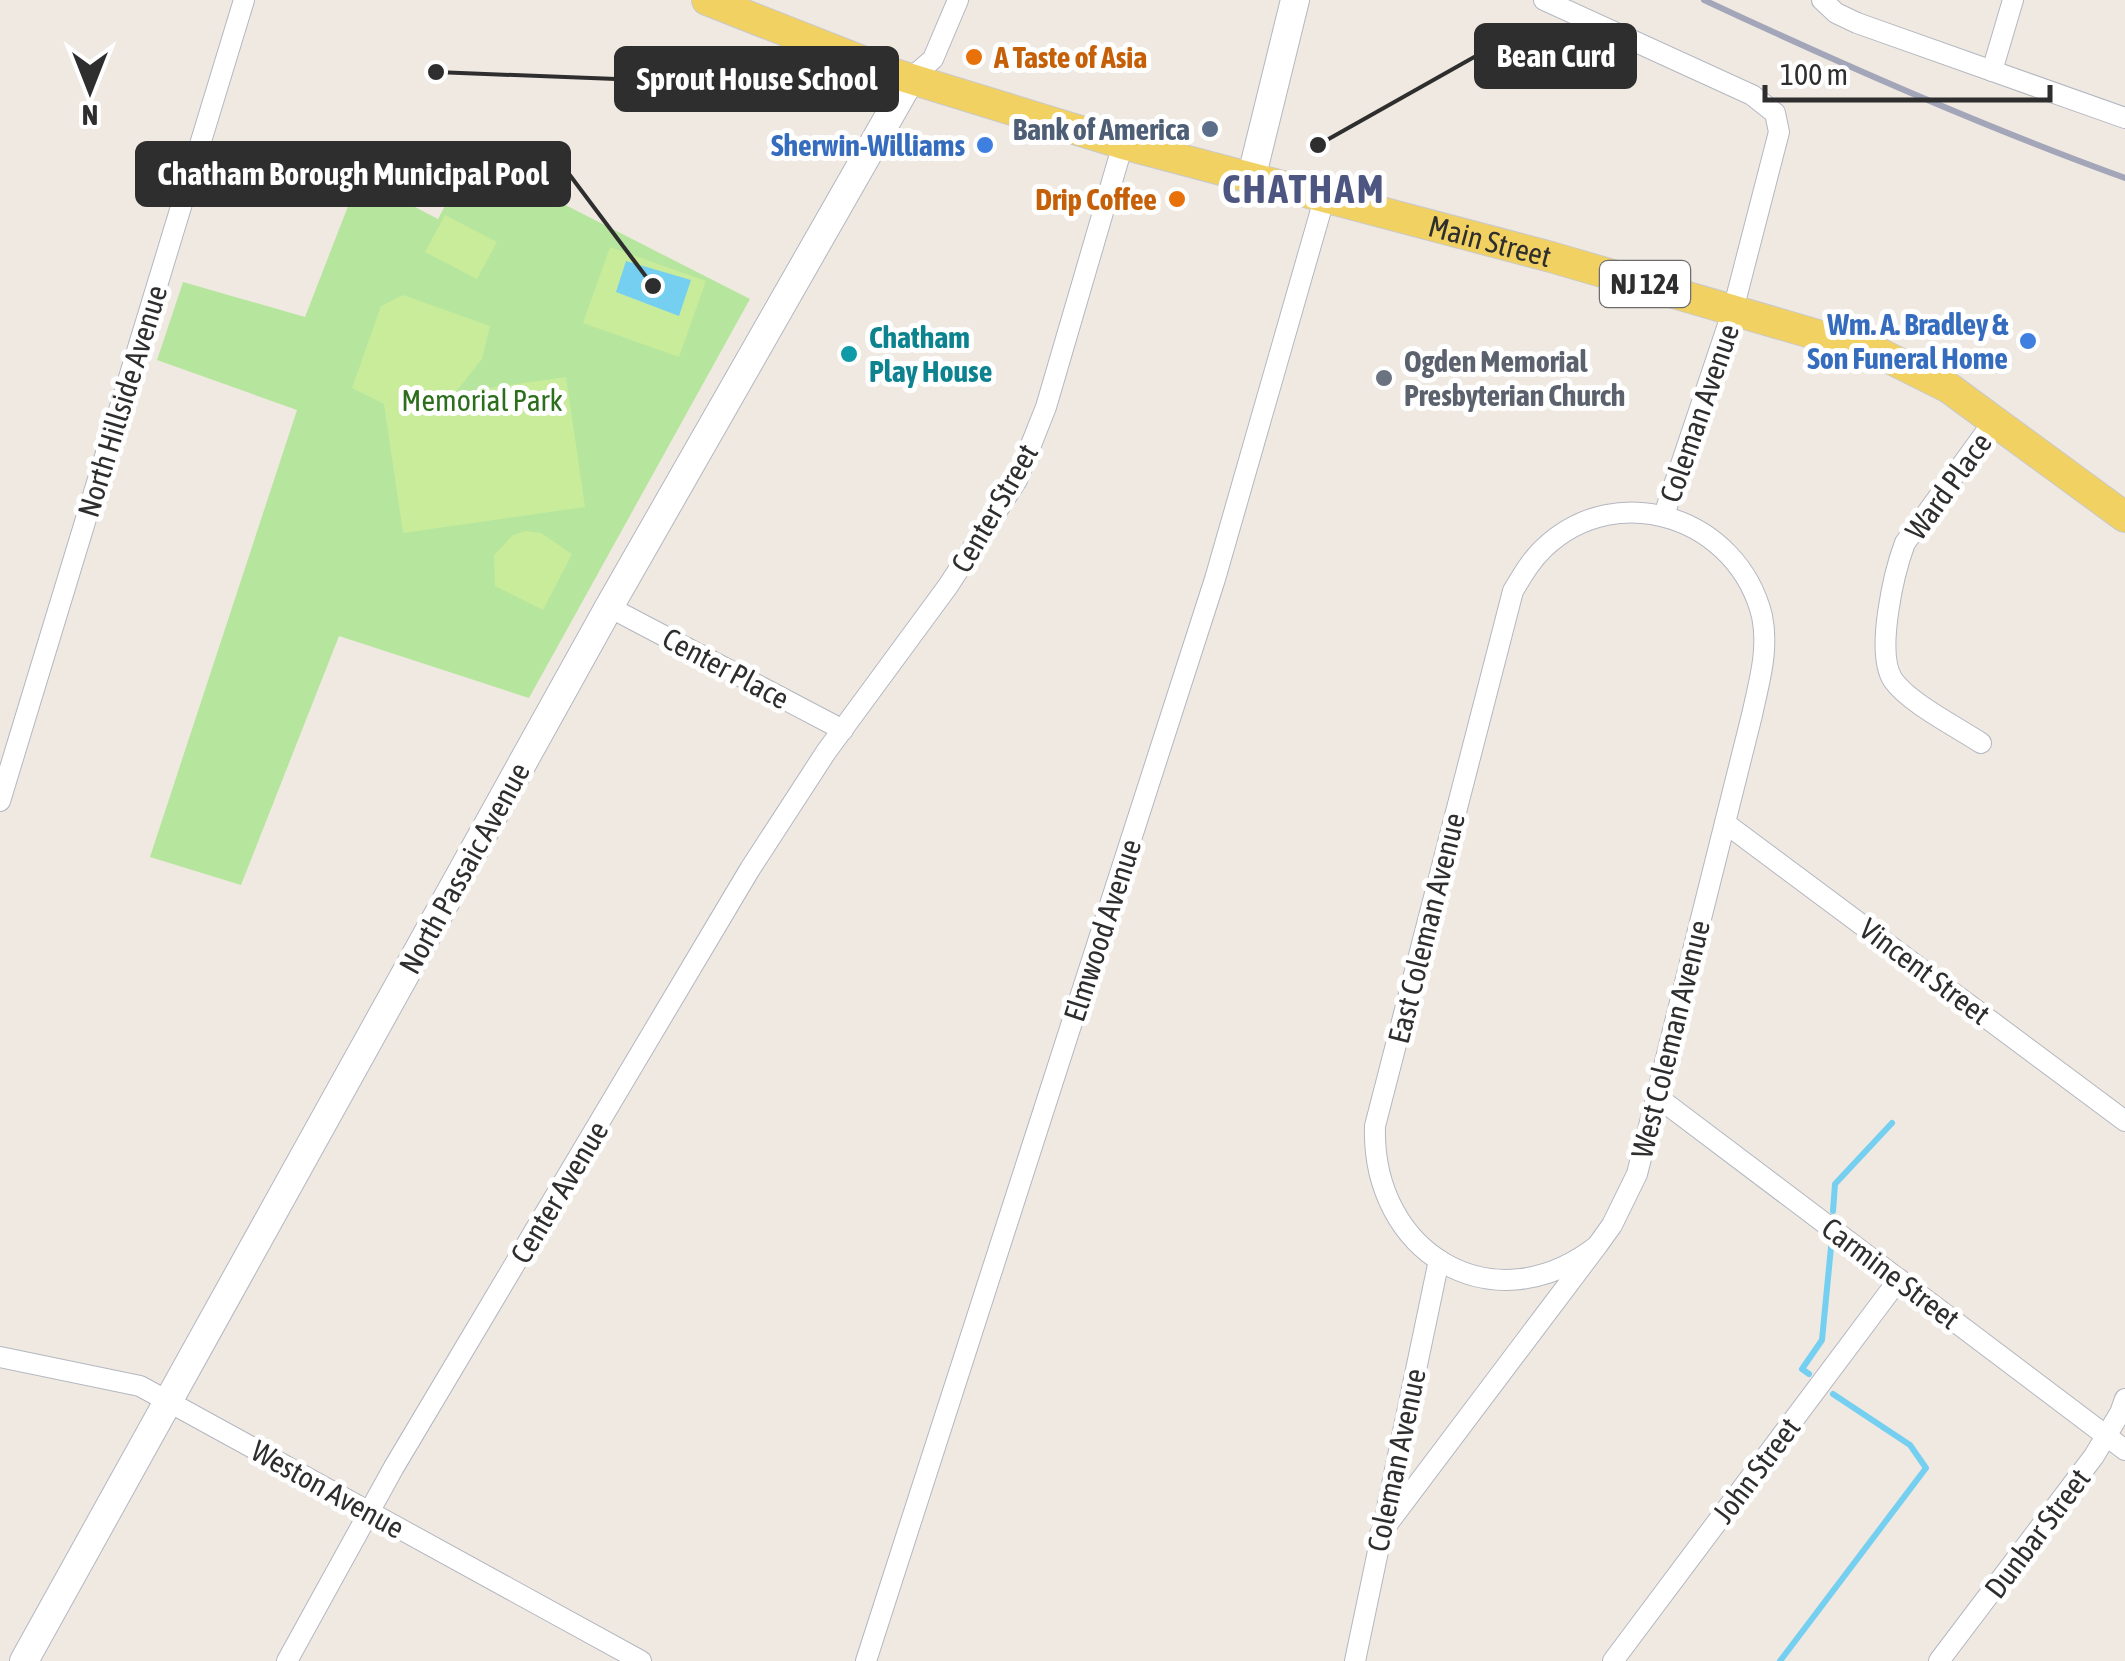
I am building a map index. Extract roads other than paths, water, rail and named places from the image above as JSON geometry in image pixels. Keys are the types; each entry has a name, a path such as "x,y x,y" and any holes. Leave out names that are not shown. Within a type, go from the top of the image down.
{"main road":[{"name":"Main Street","path":"707,0 911,78 1123,144 1325,196 1879,354 1949,388 2125,516"},
{"path":"1251,179 1294,0"},
{"name":"North Passaic Avenue","path":"24,1661 608,607 911,78"}],"street":[{"name":"North Hillside Avenue","path":"0,801 244,0"},
{"path":"911,78 934,59 958,0"},
{"name":"Coleman Avenue","path":"1544,0 1752,95 1774,113 1779,132 1734,310 1664,516"},
{"path":"1822,0 1836,13 1857,23 2125,118"},
{"path":"1992,71 2012,0"},
{"name":"Center Street","path":"843,730 948,586 1018,476 1046,407 1123,144"},
{"name":"Elmwood Avenue","path":"866,1661 1215,579 1325,196"},
{"name":"Ward Place","path":"1981,742 1903,692 1888,669 1886,647 1897,566 1905,543 1994,421"},
{"name":"East Coleman Avenue","path":"1597,1246 1564,1268 1514,1279 1462,1272 1439,1260 1400,1225 1387,1202 1378,1178 1375,1126 1512,591 1543,549 1587,522 1612,514 1664,516"},
{"name":"West Coleman Avenue","path":"1380,1534 1612,1225 1636,1174 1763,666 1761,613 1752,589 1722,546 1701,530 1664,516"},
{"name":"Center Place","path":"608,607 843,730"},
{"name":"Center Avenue","path":"287,1661 368,1512 750,869 843,730"},
{"name":"Vincent Street","path":"1725,823 2125,1121"},
{"name":"Carmine Street","path":"1656,1096 2125,1450"},
{"name":"Coleman Avenue","path":"1355,1661 1439,1260"},
{"name":"John Street","path":"1613,1661 1899,1280"},
{"name":"Weston Avenue","path":"0,1357 140,1386 368,1512 604,1652 641,1661"},
{"name":"Dunbar Street","path":"1940,1661 2094,1456 2125,1399"}],"water":[{"path":"626,261 691,280 679,316 616,292"}],"waterway":[{"path":"1833,1211 1835,1184 1892,1123"},
{"path":"1809,1374 1802,1369 1822,1340 1831,1247"},
{"path":"1780,1661 1926,1468 1910,1445 1833,1394"}],"railway":[{"path":"1704,0 1913,94 2125,178"}],"place":[{"name":"A Taste of Asia","path":"974,57"},
{"name":"Sprout House School","path":"436,72"},
{"name":"Bank of America","path":"1210,129"},
{"name":"Sherwin-Williams","path":"985,145"},
{"name":"Bean Curd","path":"1318,145"},
{"name":"Drip Coffee","path":"1177,199"},
{"name":"Chatham Borough Municipal Pool","path":"653,286"},
{"name":"Wm. A. Bradley & Son Funeral Home","path":"2028,341"},
{"name":"Chatham Play House","path":"849,354"},
{"name":"Ogden Memorial Presbyterian Church","path":"1384,378"}],"district":[{"name":"CHATHAM","path":"1304,188"}],"park label":[{"name":"Memorial Park","path":"482,400"}]}
